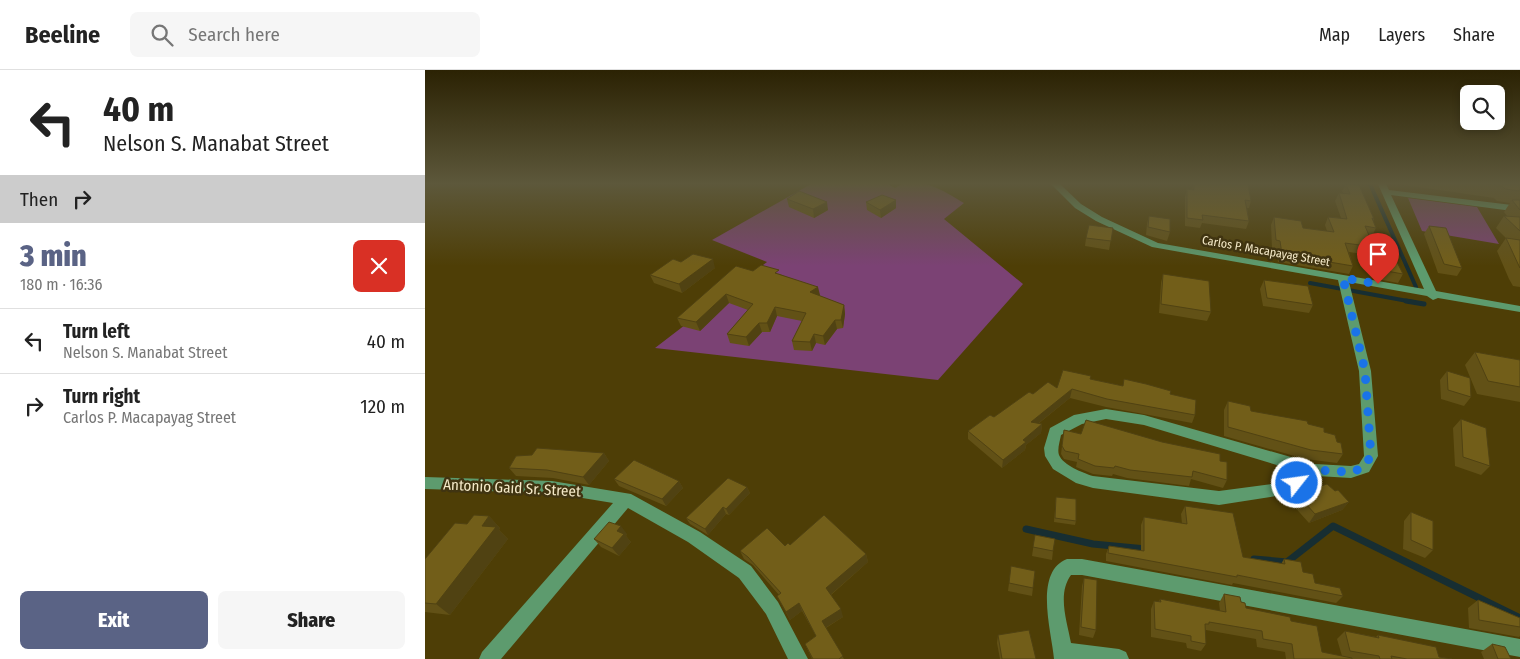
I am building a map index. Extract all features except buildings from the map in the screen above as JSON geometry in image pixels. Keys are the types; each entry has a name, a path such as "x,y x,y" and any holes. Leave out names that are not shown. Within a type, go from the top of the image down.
{"street":[{"name":"Carlos P. Macapayag Street","path":"1086,211 1099,220 1155,245 1520,309"},
{"path":"1395,211 1432,295"},
{"path":"1315,470 1283,489 1219,498 1081,479 1058,465 1052,456 1051,448 1055,432 1079,420 1095,415 1121,415 1153,422 1315,470 1351,472 1363,468 1371,456 1365,371 1343,278"},
{"name":"Antonio Gaid Sr. Street","path":"425,483 552,487 626,499 694,537 745,572 772,608 799,659"},
{"path":"489,659 626,499"},
{"path":"1119,659 1064,655 1056,613 1056,591 1059,575 1067,567 1082,567 1297,609 1520,648"}],"shaded area":[{"path":"762,211 953,211 944,219 1023,284 938,380 655,348 767,262 712,240"},
{"path":"1414,211 1480,211 1499,244 1422,231"}],"waterway":[{"path":"1382,211 1416,287"},
{"path":"1310,283 1413,302"},
{"path":"1406,301 1424,304"},
{"path":"1254,559 1287,562 1333,526 1520,618"},
{"path":"1026,529 1093,544 1146,549"}],"route":[{"path":"1297,483 1315,470 1351,472 1363,468 1371,456 1365,371 1343,278 1378,284"}]}
